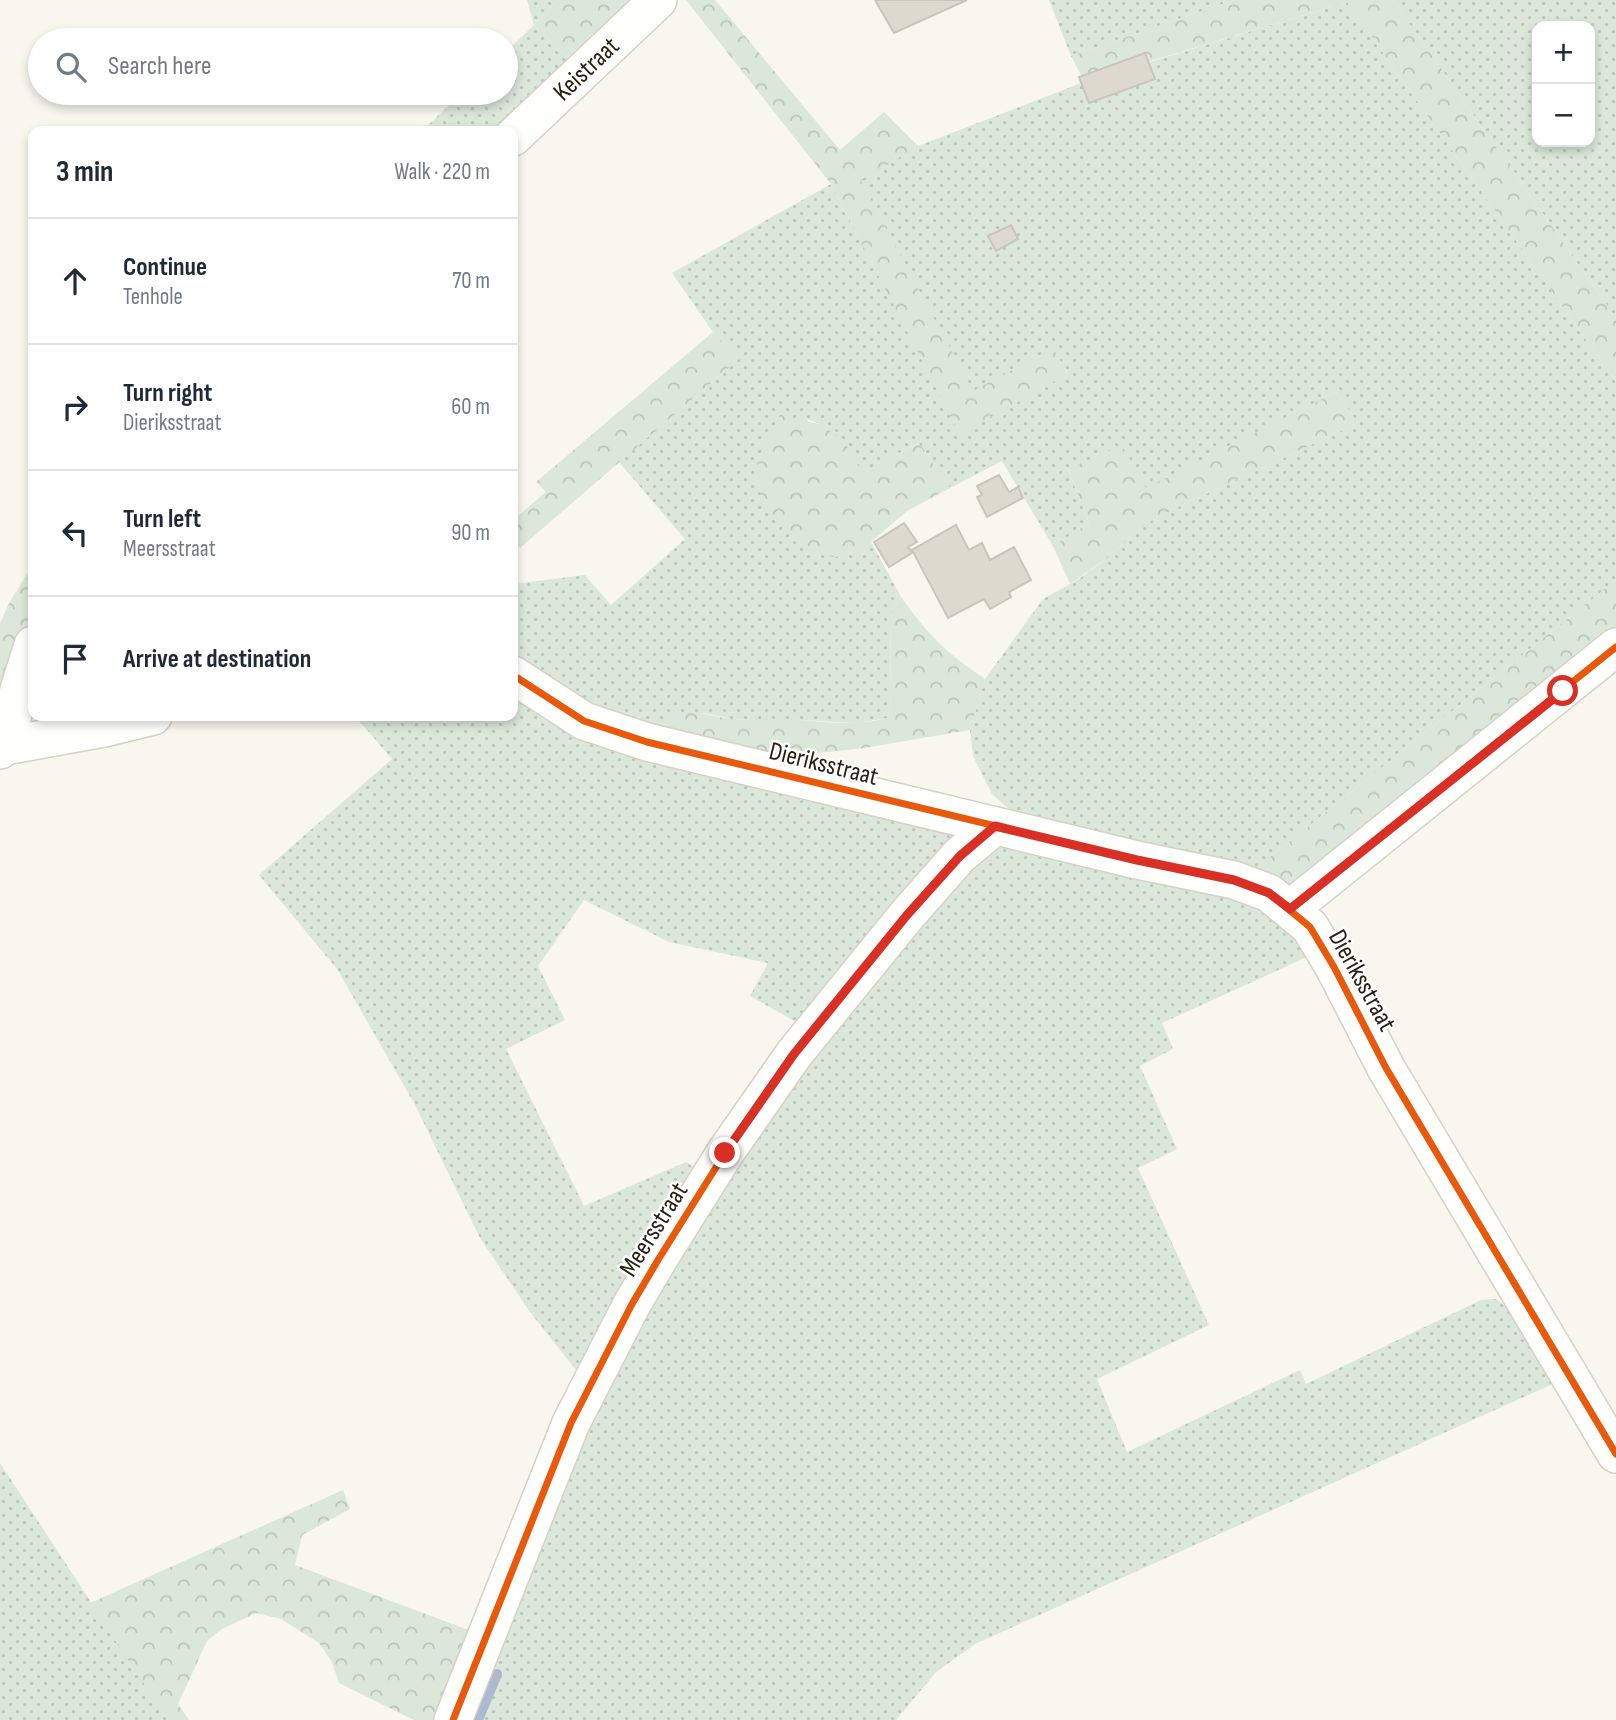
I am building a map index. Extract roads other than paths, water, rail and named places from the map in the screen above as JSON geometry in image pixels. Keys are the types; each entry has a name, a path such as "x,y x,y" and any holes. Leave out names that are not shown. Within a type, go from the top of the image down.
{"street":[{"name":"Keistraat","path":"518,132 658,0"},
{"path":"1290,909 1616,647"},
{"path":"28,661 3,748 133,721"},
{"name":"Dieriksstraat","path":"518,678 584,721 621,734 1137,860 1234,880 1269,893 1310,928 1334,967 1386,1068 1616,1454"},
{"name":"Meersstraat","path":"453,1720 571,1423 632,1304 658,1260 725,1153 794,1054 907,915 960,856 995,826"}],"waterway":[{"path":"478,1720 497,1674"}]}
